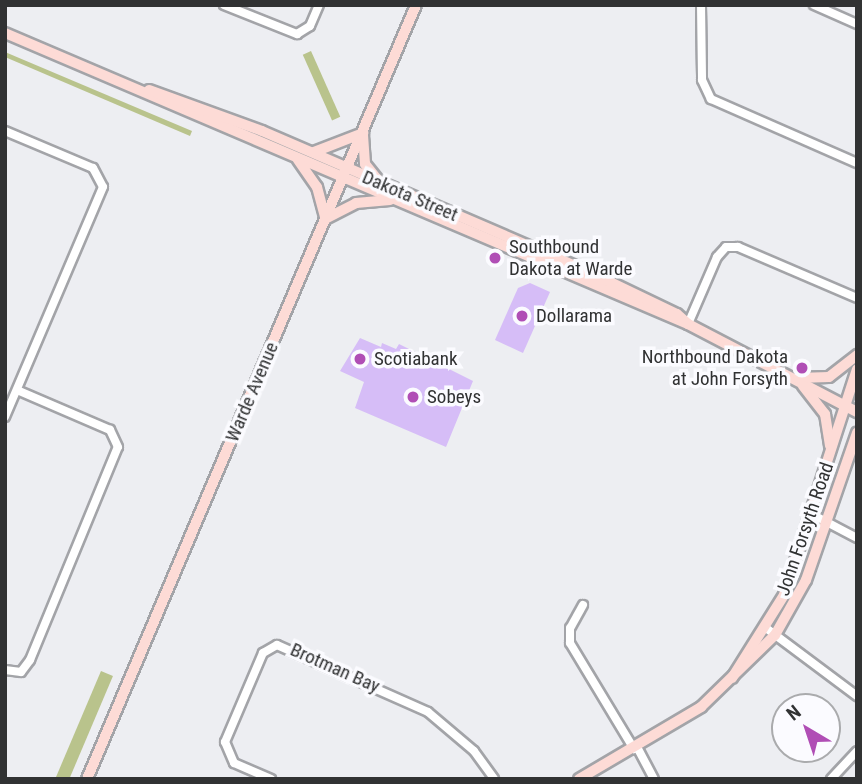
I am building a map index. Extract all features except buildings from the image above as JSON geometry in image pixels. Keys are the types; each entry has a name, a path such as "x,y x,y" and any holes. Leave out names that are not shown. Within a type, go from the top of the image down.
{"street":[{"path":"224,5 297,34 309,28 319,5"},
{"name":"Warde Avenue","path":"86,779 416,5"},
{"path":"701,5 702,80 711,99 857,163"},
{"path":"814,5 857,24"},
{"name":"Dakota Street","path":"5,33 296,158 383,185 648,298 688,324"},
{"name":"Dakota Street","path":"124,83 311,153 393,200 688,324 857,412"},
{"path":"5,131 93,168 103,180 5,417"},
{"path":"311,153 340,146 363,133 365,164 383,185"},
{"path":"296,158 317,187 326,219 356,203 393,200"},
{"path":"688,324 717,257 726,247 738,247 857,298"},
{"path":"793,378 829,377 857,355"},
{"name":"John Forsyth Road","path":"770,632 857,369"},
{"path":"793,378 824,413 831,451"},
{"path":"5,670 21,672 30,660 118,447 110,430 17,390"},
{"name":"John Forsyth Road","path":"579,779 636,748 701,707 732,678 770,632 807,580 824,520 842,479 857,433"},
{"path":"842,479 857,460"},
{"path":"824,520 857,538"},
{"path":"583,605 570,628 570,643 654,779"},
{"path":"770,632 857,696"},
{"name":"Brotman Bay","path":"271,779 234,763 225,742 263,653 277,645 428,712 474,751 495,779"},
{"path":"831,779 857,751"}],"green space":[{"path":"311,51 340,117 332,120 303,55"},
{"path":"5,52 192,131 190,136 5,57"},
{"path":"101,671 113,676 69,779 55,779"}],"place":[{"name":"Southbound Dakota at Warde","path":"495,258"},
{"name":"Dollarama","path":"522,316"},
{"name":"Scotiabank","path":"360,359"},
{"name":"Northbound Dakota at John Forsyth","path":"802,368"},
{"name":"Sobeys","path":"413,397"}]}
